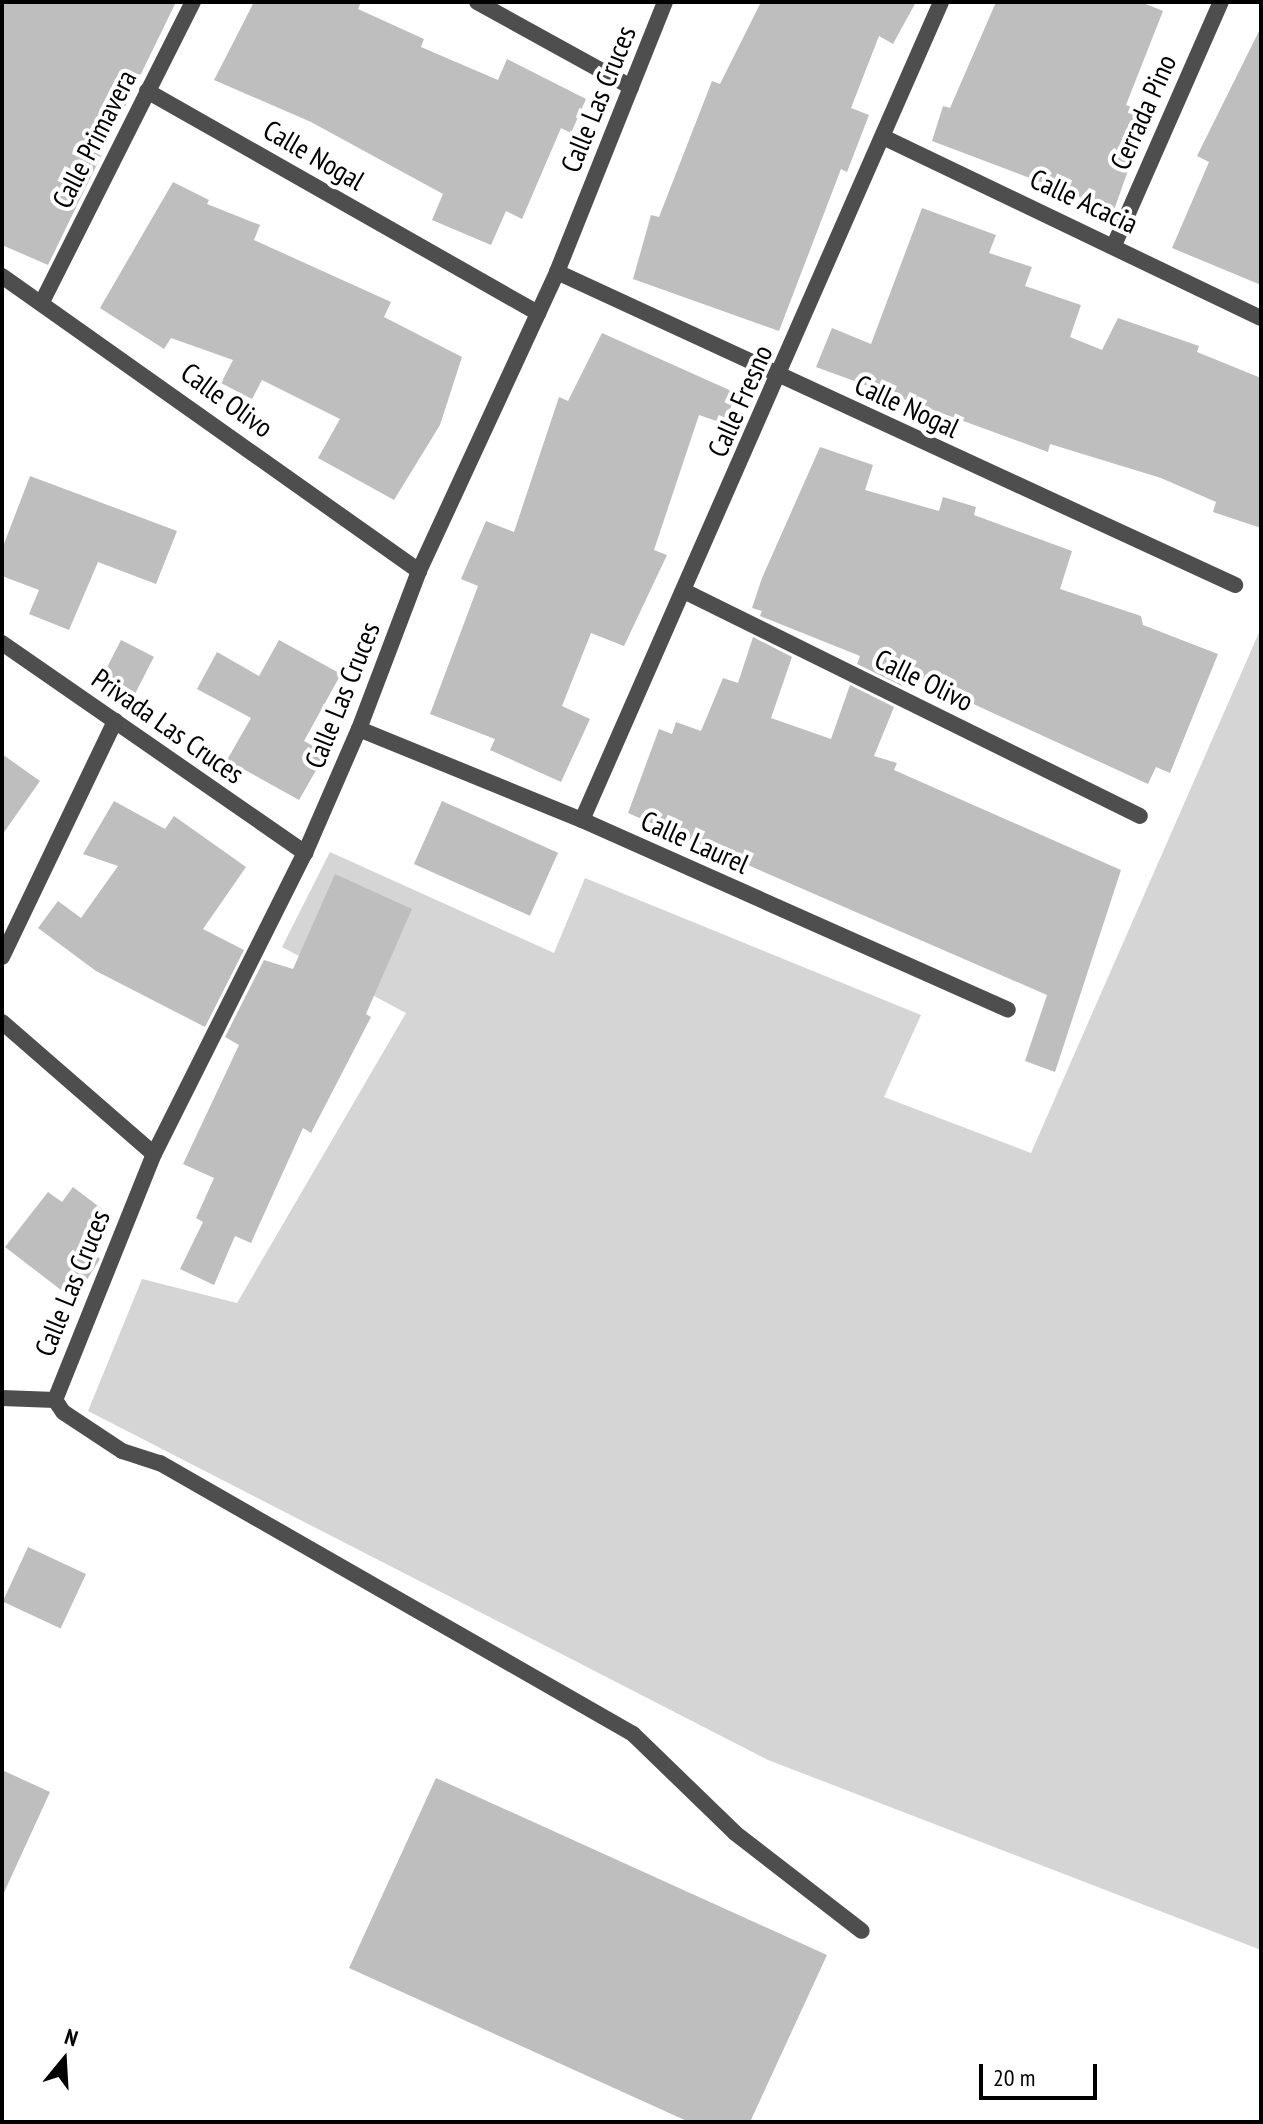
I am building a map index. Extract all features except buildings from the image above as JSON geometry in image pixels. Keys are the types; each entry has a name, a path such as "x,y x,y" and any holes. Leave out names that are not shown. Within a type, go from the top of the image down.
{"street":[{"name":"Calle Primavera","path":"43,300 193,2"},
{"path":"477,2 631,87"},
{"name":"Calle Las Cruces","path":"55,1400 154,1154 305,853 359,729 419,571 557,272 665,2"},
{"name":"Calle Fresno","path":"582,820 686,592 941,2"},
{"name":"Cerrada Pino","path":"1115,243 1221,2"},
{"name":"Calle Nogal","path":"147,91 538,313"},
{"name":"Calle Acacia","path":"883,137 1115,243 1261,318"},
{"name":"Calle Nogal","path":"557,272 1235,585"},
{"name":"Calle Olivo","path":"2,276 43,300 419,571"},
{"name":"Calle Olivo","path":"686,592 1140,816"},
{"name":"Privada Las Cruces","path":"2,643 305,853"},
{"path":"2,957 115,721"},
{"name":"Calle Laurel","path":"359,729 582,820 1008,1010"},
{"path":"2,1022 154,1154"},
{"path":"2,1398 55,1400 63,1412 122,1451 160,1463 633,1734 735,1833 862,1931"}],"shaded area":[{"path":"1261,628 1261,1950 768,1760 88,1411 142,1279 237,1303 406,1013 282,947 330,852 554,953 585,878 921,1015 884,1097 1031,1153"}]}
